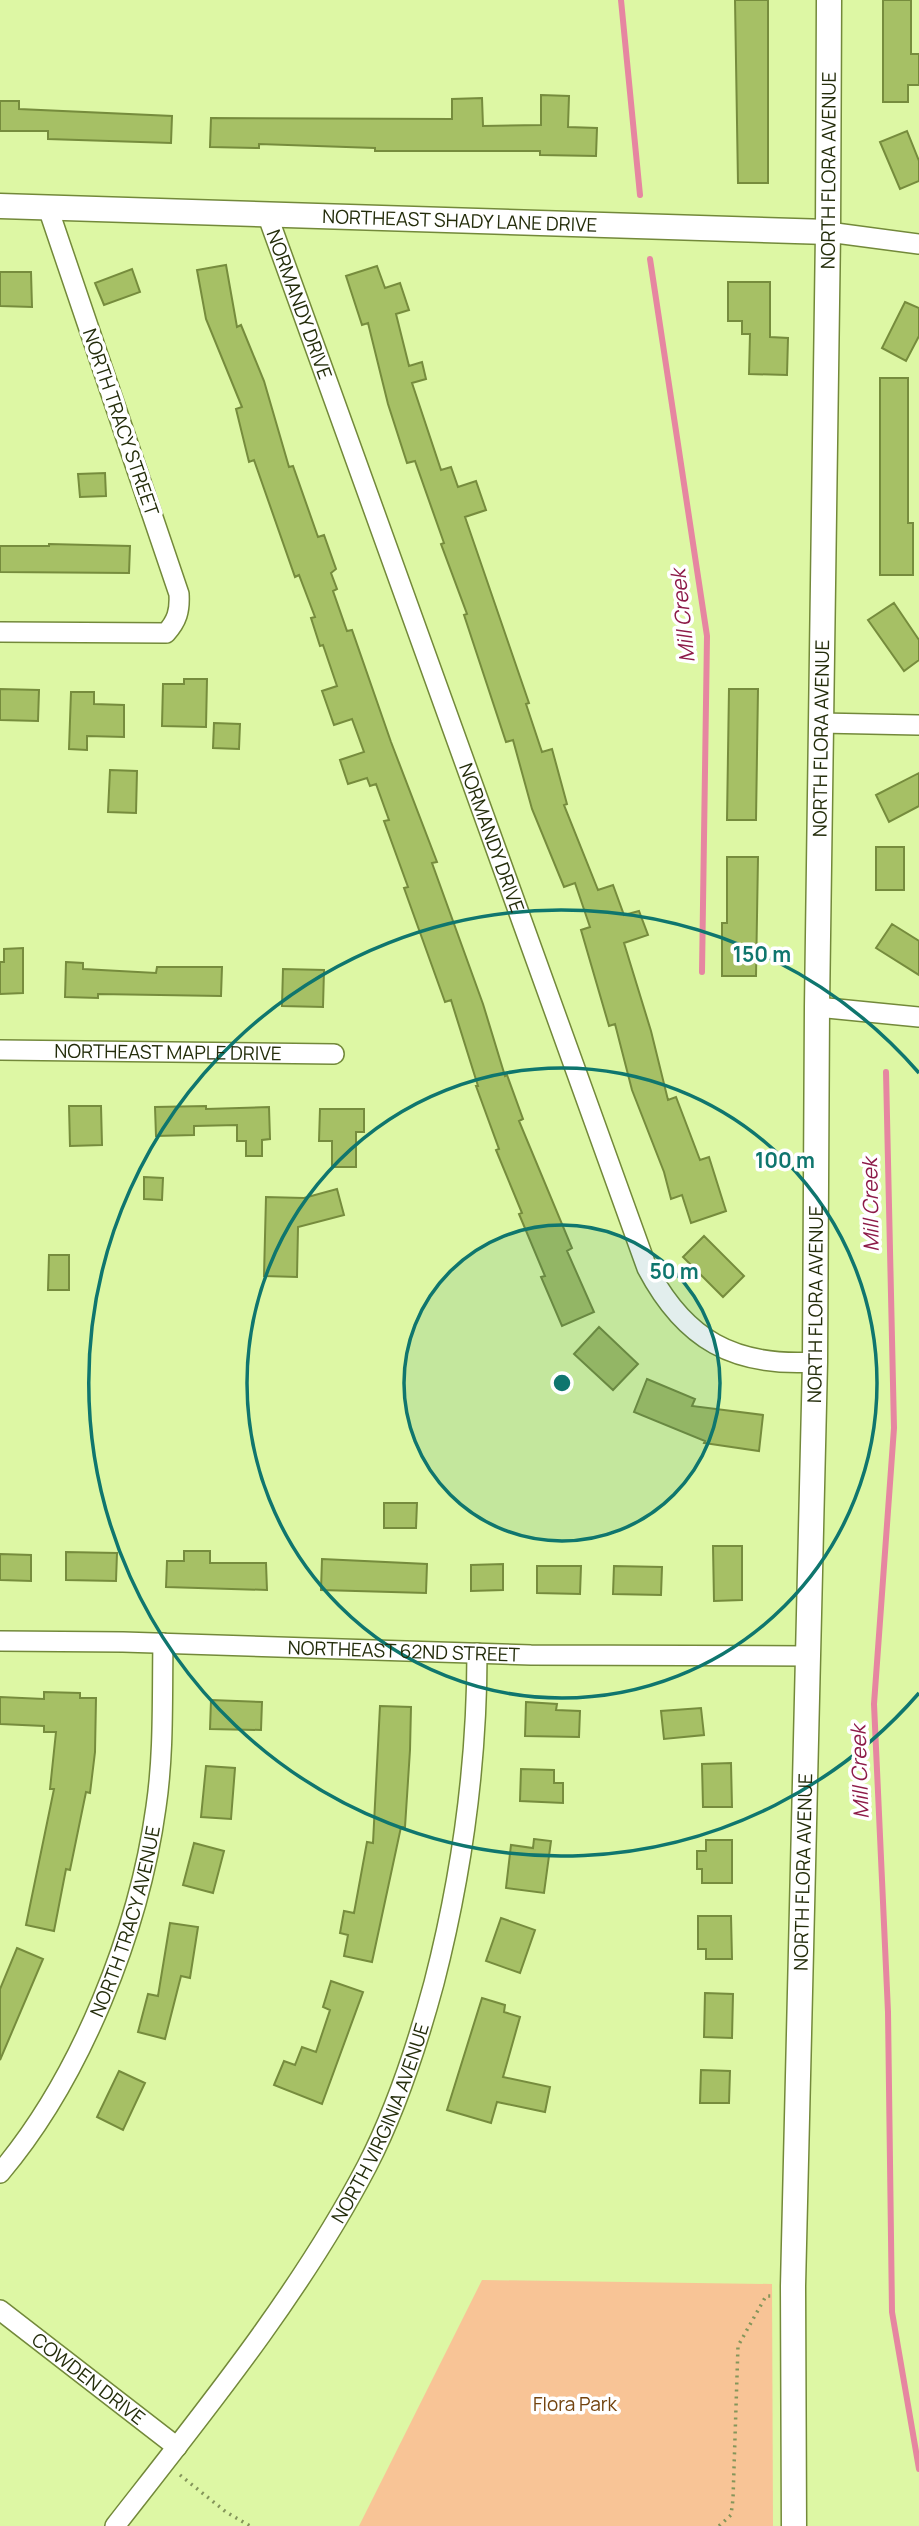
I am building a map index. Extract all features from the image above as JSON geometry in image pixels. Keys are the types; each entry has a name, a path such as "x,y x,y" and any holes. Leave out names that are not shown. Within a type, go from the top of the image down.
{"street":[{"name":"NORTH FLORA AVENUE","path":"794,2526 793,2286 815,1362 829,0"},
{"name":"NORTHEAST SHADY LANE DRIVE","path":"0,206 828,232 919,244"},
{"name":"NORTH TRACY STREET","path":"0,632 166,633 175,622 180,609 179,594 48,208"},
{"name":"NORMANDY DRIVE","path":"267,214 647,1268 676,1314 696,1332 719,1346 757,1360 784,1364 815,1362"},
{"path":"820,723 919,726"},
{"path":"817,1007 919,1017"},
{"name":"NORTHEAST MAPLE DRIVE","path":"0,1050 334,1054"},
{"name":"NORTHEAST 62ND STREET","path":"0,1641 477,1653 807,1656"},
{"name":"NORTH TRACY AVENUE","path":"0,2174 39,2118 83,2042 103,1996 131,1917 144,1874 156,1808 161,1764 163,1643"},
{"name":"NORTH VIRGINIA AVENUE","path":"115,2526 289,2296 342,2212 391,2116 423,2025 446,1939 458,1877 474,1753 477,1653"},
{"name":"COWDEN DRIVE","path":"0,2310 177,2446"}],"path":[{"path":"719,2526 731,2515 733,2499 738,2346 766,2297 777,2296"},
{"path":"165,2463 226,2512 250,2526"}],"green space":[{"name":"Flora Park","path":"482,2280 772,2284 773,2526 359,2526"}],"building":[{"path":"735,0 768,0 768,183 738,183"},
{"path":"883,0 911,0 911,54 919,54 919,85 908,85 908,102 883,102"},
{"path":"541,95 569,96 568,127 597,128 596,156 540,155 540,151 375,151 375,148 259,144 259,148 210,147 211,118 452,119 452,99 482,98 483,126 541,125"},
{"path":"0,101 19,101 19,109 172,116 171,143 48,139 48,131 0,131"},
{"path":"907,131 919,161 919,181 900,189 880,142"},
{"path":"226,265 237,327 241,325 264,381 289,467 293,466 318,537 324,535 336,569 331,573 337,589 333,591 347,631 352,630 437,862 432,863 483,1004 505,1076 507,1075 523,1119 519,1121 572,1248 567,1251 594,1312 562,1326 541,1277 545,1276 496,1150 499,1149 476,1086 451,1000 445,1002 404,888 408,887 384,821 389,820 376,784 370,786 367,778 348,784 340,760 364,752 352,719 334,725 322,691 337,686 311,618 315,617 299,575 295,577 254,460 249,462 236,409 242,407 206,319 197,270"},
{"path":"377,266 385,288 400,283 409,310 396,314 409,366 422,362 426,379 412,383 441,470 451,467 458,487 476,481 486,510 465,517 529,703 526,704 542,752 552,749 567,804 564,805 598,890 613,885 624,915 639,911 648,935 624,943 651,1031 668,1100 676,1097 700,1160 709,1157 726,1211 691,1223 682,1195 671,1199 664,1172 632,1090 615,1024 609,1026 581,930 590,927 575,883 564,887 532,809 513,740 506,742 464,615 467,614 441,544 444,543 415,461 407,463 388,404 368,323 362,325 346,276"},
{"path":"132,269 140,292 104,305 95,283"},
{"path":"0,272 31,272 32,307 0,306"},
{"path":"728,282 770,282 770,337 788,338 787,375 749,374 750,334 742,334 742,321 728,321"},
{"path":"905,302 919,308 919,336 906,361 882,348"},
{"path":"880,378 908,378 908,523 913,523 913,575 880,575"},
{"path":"105,473 106,496 80,497 78,474"},
{"path":"0,546 130,546 129,573 0,572"},
{"path":"894,603 919,640 919,660 904,671 868,620"},
{"path":"184,679 207,679 206,727 162,726 163,684 184,684"},
{"path":"0,689 39,690 38,721 0,720"},
{"path":"729,689 758,689 756,820 727,820"},
{"path":"71,692 94,692 94,704 124,705 124,737 87,736 87,750 69,749"},
{"path":"214,723 240,724 239,749 213,748"},
{"path":"110,770 137,771 136,813 108,812"},
{"path":"919,773 919,806 889,822 876,795"},
{"path":"876,847 904,847 904,890 876,890"},
{"path":"727,857 758,857 756,976 722,976 722,923 727,923"},
{"path":"892,924 919,941 919,975 876,948"},
{"path":"23,948 23,993 0,994 0,962 4,962 4,949"},
{"path":"66,962 83,963 83,969 156,973 157,967 222,967 221,996 98,994 98,998 65,997"},
{"path":"283,969 324,970 323,1007 282,1006"},
{"path":"69,1106 101,1106 102,1145 70,1146"},
{"path":"206,1106 206,1109 269,1107 270,1139 262,1140 262,1156 246,1156 246,1141 237,1141 237,1125 194,1126 194,1135 156,1136 155,1107"},
{"path":"320,1109 364,1109 364,1132 356,1132 356,1167 332,1167 332,1141 319,1141"},
{"path":"144,1177 163,1178 162,1200 144,1199"},
{"path":"337,1189 344,1215 298,1227 297,1277 264,1276 266,1197 304,1198"},
{"path":"704,1236 744,1276 723,1297 683,1257"},
{"path":"49,1255 69,1255 69,1290 48,1290"},
{"path":"599,1327 638,1364 613,1390 574,1354"},
{"path":"647,1379 695,1399 692,1406 763,1415 759,1451 704,1443 705,1441 634,1412"},
{"path":"384,1503 417,1503 416,1528 384,1528"},
{"path":"713,1546 742,1546 742,1600 714,1601"},
{"path":"184,1551 210,1551 210,1563 266,1563 267,1590 166,1587 167,1561 184,1561"},
{"path":"66,1552 117,1553 116,1581 66,1580"},
{"path":"0,1554 31,1555 31,1581 0,1580"},
{"path":"322,1559 427,1564 426,1593 321,1590"},
{"path":"503,1564 503,1590 471,1591 471,1565"},
{"path":"537,1566 581,1566 580,1594 537,1593"},
{"path":"614,1566 662,1567 661,1595 613,1594"},
{"path":"44,1692 80,1693 80,1698 96,1698 95,1752 90,1793 86,1792 70,1870 66,1869 54,1931 26,1925 54,1789 50,1789 56,1732 44,1732 44,1726 0,1724 0,1697 44,1699"},
{"path":"211,1700 262,1702 261,1730 210,1729"},
{"path":"526,1702 557,1704 556,1710 580,1711 579,1737 525,1736"},
{"path":"380,1706 411,1707 410,1750 405,1827 401,1827 372,1962 344,1956 348,1935 340,1933 344,1911 354,1913 367,1842 373,1843"},
{"path":"701,1708 704,1735 664,1739 661,1711"},
{"path":"731,1763 732,1807 703,1807 702,1764"},
{"path":"206,1766 235,1768 231,1819 201,1817"},
{"path":"521,1769 554,1770 554,1783 563,1783 563,1803 520,1801"},
{"path":"534,1839 551,1841 544,1893 506,1888 511,1845 533,1848"},
{"path":"706,1840 732,1840 732,1883 702,1883 702,1869 697,1869 697,1851 706,1851"},
{"path":"194,1843 224,1851 213,1893 183,1885"},
{"path":"698,1916 731,1916 732,1959 706,1959 706,1949 698,1949"},
{"path":"501,1918 535,1930 520,1973 486,1961"},
{"path":"170,1923 198,1927 190,1978 181,1976 165,2039 138,2032 148,1994 158,1996"},
{"path":"17,1948 43,1959 0,2060 0,1989"},
{"path":"331,1981 363,1992 322,2104 274,2085 284,2061 295,2065 302,2047 316,2052 330,2010 323,2007"},
{"path":"705,1993 733,1994 732,2038 704,2037"},
{"path":"482,1998 505,2005 504,2012 520,2017 503,2077 550,2087 545,2112 497,2102 491,2123 447,2110"},
{"path":"701,2070 730,2071 729,2103 700,2103"},
{"path":"119,2071 145,2083 123,2130 97,2117"}],"waterway":[{"name":"Mill Creek","path":"621,0 640,195"},
{"name":"Mill Creek","path":"650,259 707,636 702,972"},
{"name":"Mill Creek","path":"886,1072 894,1428 874,1704 888,2012 892,2312 919,2469"}]}
